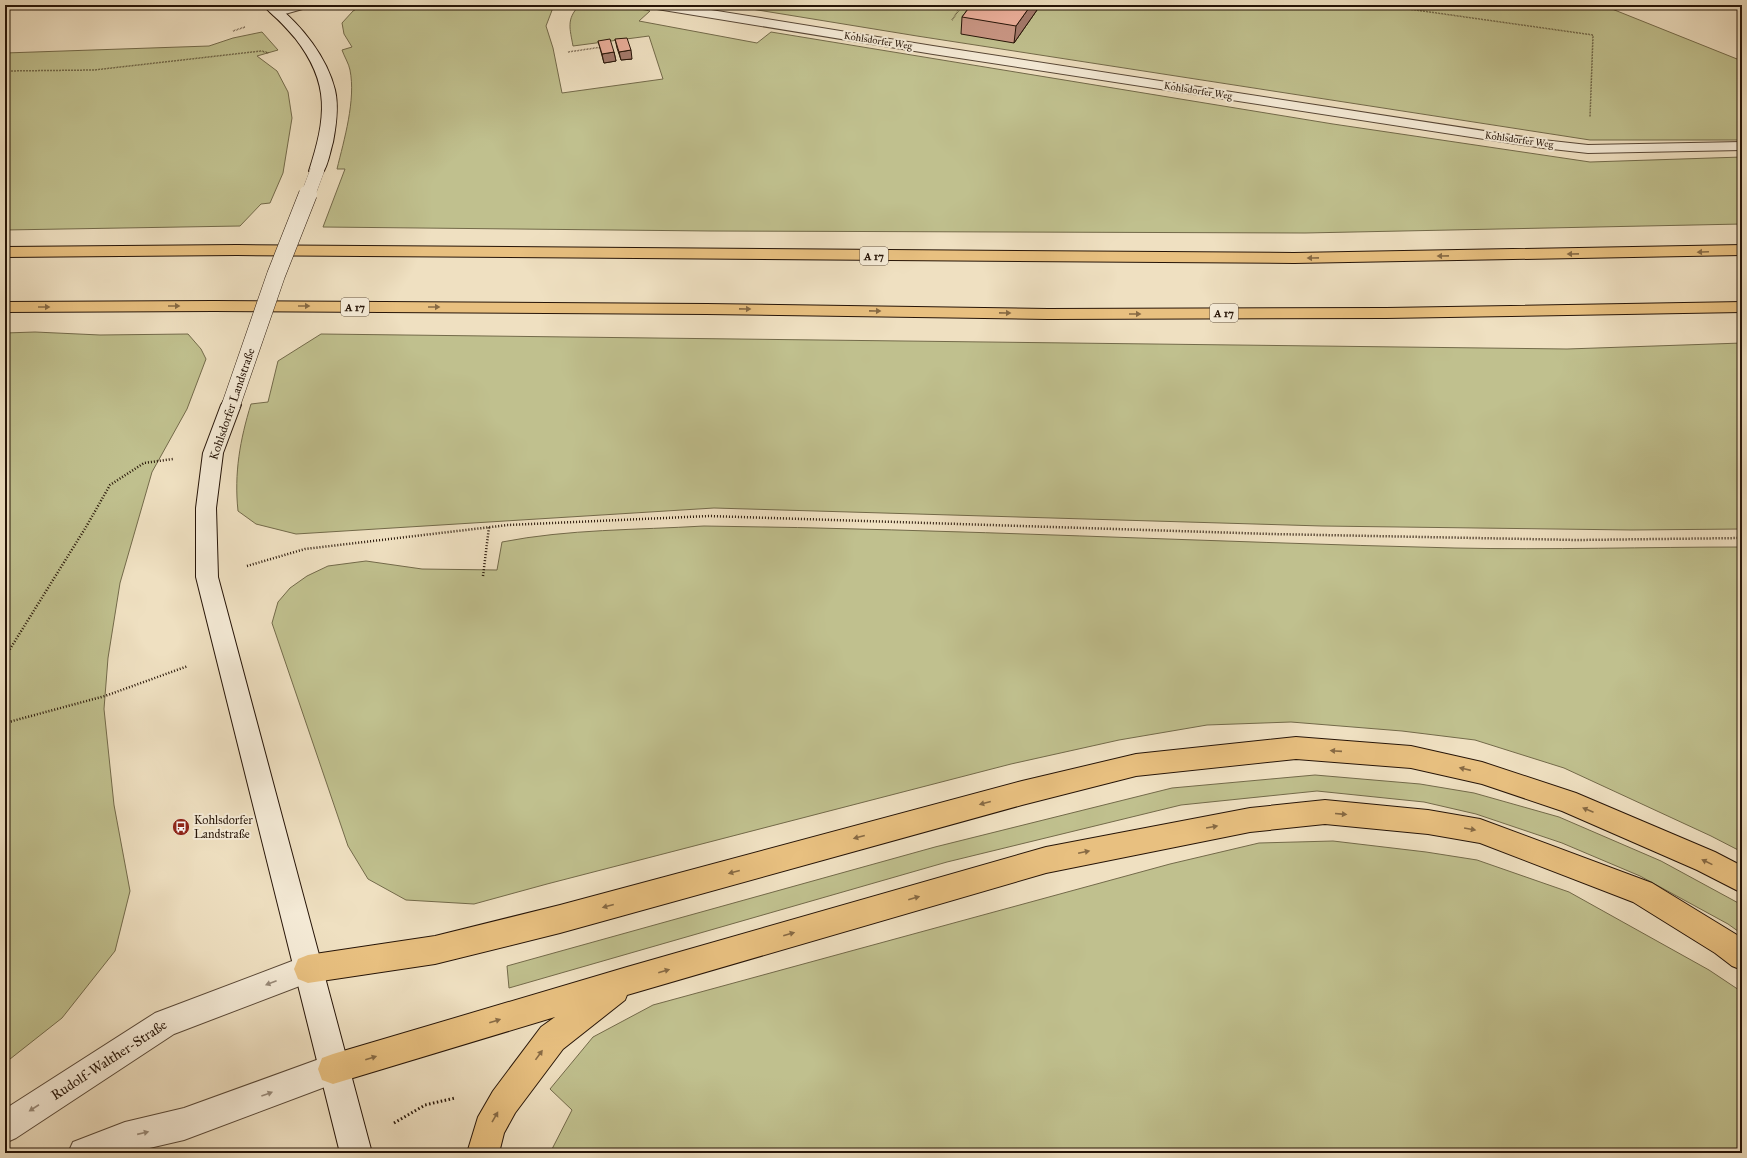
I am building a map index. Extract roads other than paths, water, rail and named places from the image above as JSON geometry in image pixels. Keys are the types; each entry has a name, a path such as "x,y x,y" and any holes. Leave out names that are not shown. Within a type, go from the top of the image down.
{"highway":[{"name":"A 17","path":"5,252 237,250 1294,258 1742,250"},
{"name":"A 17","path":"5,307 230,306 706,309 1048,314 1386,313 1742,307"},
{"path":"308,969 435,950 560,919 1022,793 1136,765 1296,748 1410,757 1482,773 1567,801 1706,861 1742,880"},
{"path":"333,1070 627,981 1046,860 1235,823 1326,812 1428,822 1480,831 1642,892 1725,943 1742,956"},
{"path":"483,1153 489,1128 504,1102 552,1038 627,981"}],"street":[{"path":"274,8 302,5"},
{"name":"Kohlsdorfer Weg","path":"657,5 933,50 1496,137 1588,148 1742,146"},
{"name":"Kohlsdorfer Landstraße","path":"274,8 310,50 326,82 330,103 328,135 318,171 276,275 231,406 213,453 206,508 207,577 333,1070 355,1149"},
{"name":"Rudolf-Walther-Straße","path":"5,1127 165,1023 308,969"},
{"path":"84,1153 124,1138 184,1124 333,1070"}],"place":[{"name":"Kohlsdorfer Landstraße","path":"181,827"}]}
